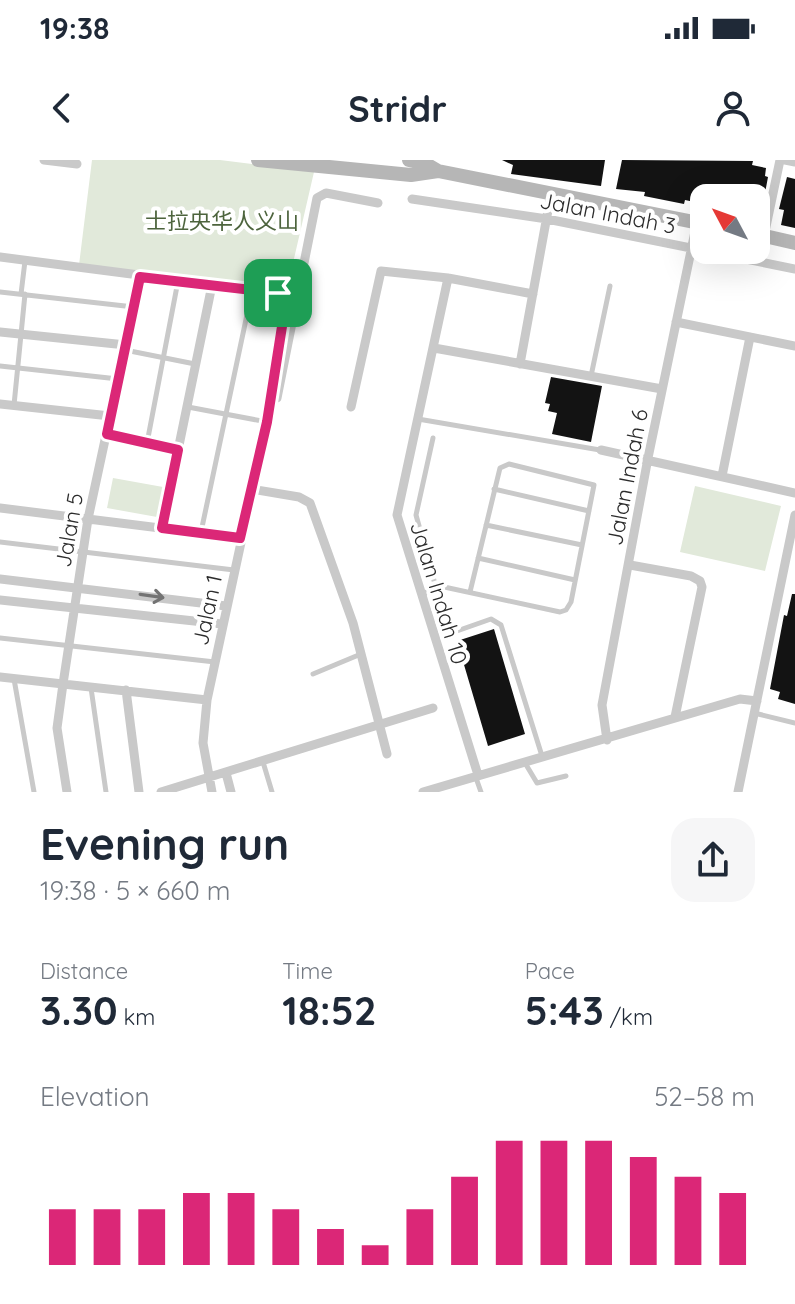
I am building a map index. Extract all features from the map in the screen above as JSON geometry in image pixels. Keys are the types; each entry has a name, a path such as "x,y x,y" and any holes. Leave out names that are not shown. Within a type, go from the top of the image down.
{"street":[{"path":"44,160 77,164"},
{"path":"258,160 424,175 439,166"},
{"path":"409,160 551,194 690,221"},
{"path":"770,201 782,160 795,162"},
{"path":"267,422 273,417 317,198 326,193 378,203"},
{"path":"520,364 551,194"},
{"name":"Jalan Indah 3","path":"412,199 547,219 690,248"},
{"path":"770,237 795,243"},
{"path":"0,257 252,290"},
{"name":"Jalan Indah 6","path":"607,740 602,705 648,458 690,257"},
{"name":"Jalan Indah 3","path":"770,264 795,269"},
{"path":"351,407 378,275 386,270 533,294"},
{"name":"Jalan 5","path":"67,792 57,728 63,684 88,519 140,277"},
{"name":"Jalan Indah 10","path":"448,278 397,515 477,776"},
{"path":"162,528 212,285"},
{"name":"Jalan 1","path":"212,792 203,743 207,700 267,422 286,308 282,296 252,290"},
{"path":"676,322 795,346"},
{"path":"0,332 125,347"},
{"path":"722,476 750,337"},
{"path":"434,348 662,389"},
{"path":"0,404 110,416"},
{"path":"107,434 178,450"},
{"path":"601,450 795,493"},
{"path":"251,489 299,497 310,503 362,654 387,754"},
{"path":"0,508 240,538"},
{"path":"738,792 795,515"},
{"path":"630,565 691,576 700,581 702,587 675,717"},
{"path":"0,579 226,606"},
{"path":"0,600 222,624"},
{"path":"0,677 207,700"},
{"path":"126,690 139,792"},
{"path":"423,792 740,699 757,701"},
{"path":"161,792 433,708"},
{"path":"226,773 231,792"}],"lane":[{"path":"14,406 25,261"},
{"path":"147,443 178,281"},
{"path":"591,377 610,286"},
{"path":"201,533 252,290"},
{"path":"0,292 134,307"},
{"path":"125,347 196,364"},
{"path":"0,366 118,379"},
{"path":"187,407 267,422"},
{"path":"418,419 601,450"},
{"path":"433,438 416,515 435,585"},
{"path":"435,585 560,612 566,610 571,602 594,485 509,464 500,468 470,592"},
{"path":"494,489 589,511"},
{"path":"486,525 582,545"},
{"path":"0,542 234,570"},
{"path":"478,558 575,580"},
{"path":"421,597 435,585"},
{"path":"454,632 491,619 501,625 542,757"},
{"path":"0,638 215,662"},
{"path":"313,674 362,654"},
{"path":"14,679 34,792"},
{"path":"90,687 106,792"},
{"path":"754,713 795,723"},
{"path":"263,761 272,792"},
{"path":"525,762 537,783 566,776"},
{"path":"477,776 481,792"}],"green space":[{"name":"士拉央华人义山","path":"92,160 220,160 314,172 287,289 79,265"},
{"path":"113,478 163,487 157,517 107,508"},
{"path":"695,486 781,506 765,571 680,552"}],"building":[{"path":"502,160 605,160 601,186 511,174 513,165"},
{"path":"622,160 753,161 752,165 766,168 765,176 768,177 767,184 690,184 690,201 685,200 684,204 644,196 645,192 616,189"},
{"path":"787,177 795,179 795,228 781,225 784,210 779,209"},
{"path":"551,377 602,386 591,442 552,434 557,413 548,411 550,404 545,403"},
{"path":"792,594 795,594 795,704 778,699 780,692 770,689 784,615 787,616"},
{"path":"494,629 525,734 488,746 457,641"}],"route":[{"path":"140,277 278,293 286,301 286,308 267,422 240,538 162,528 178,450 107,434 140,277"}]}
